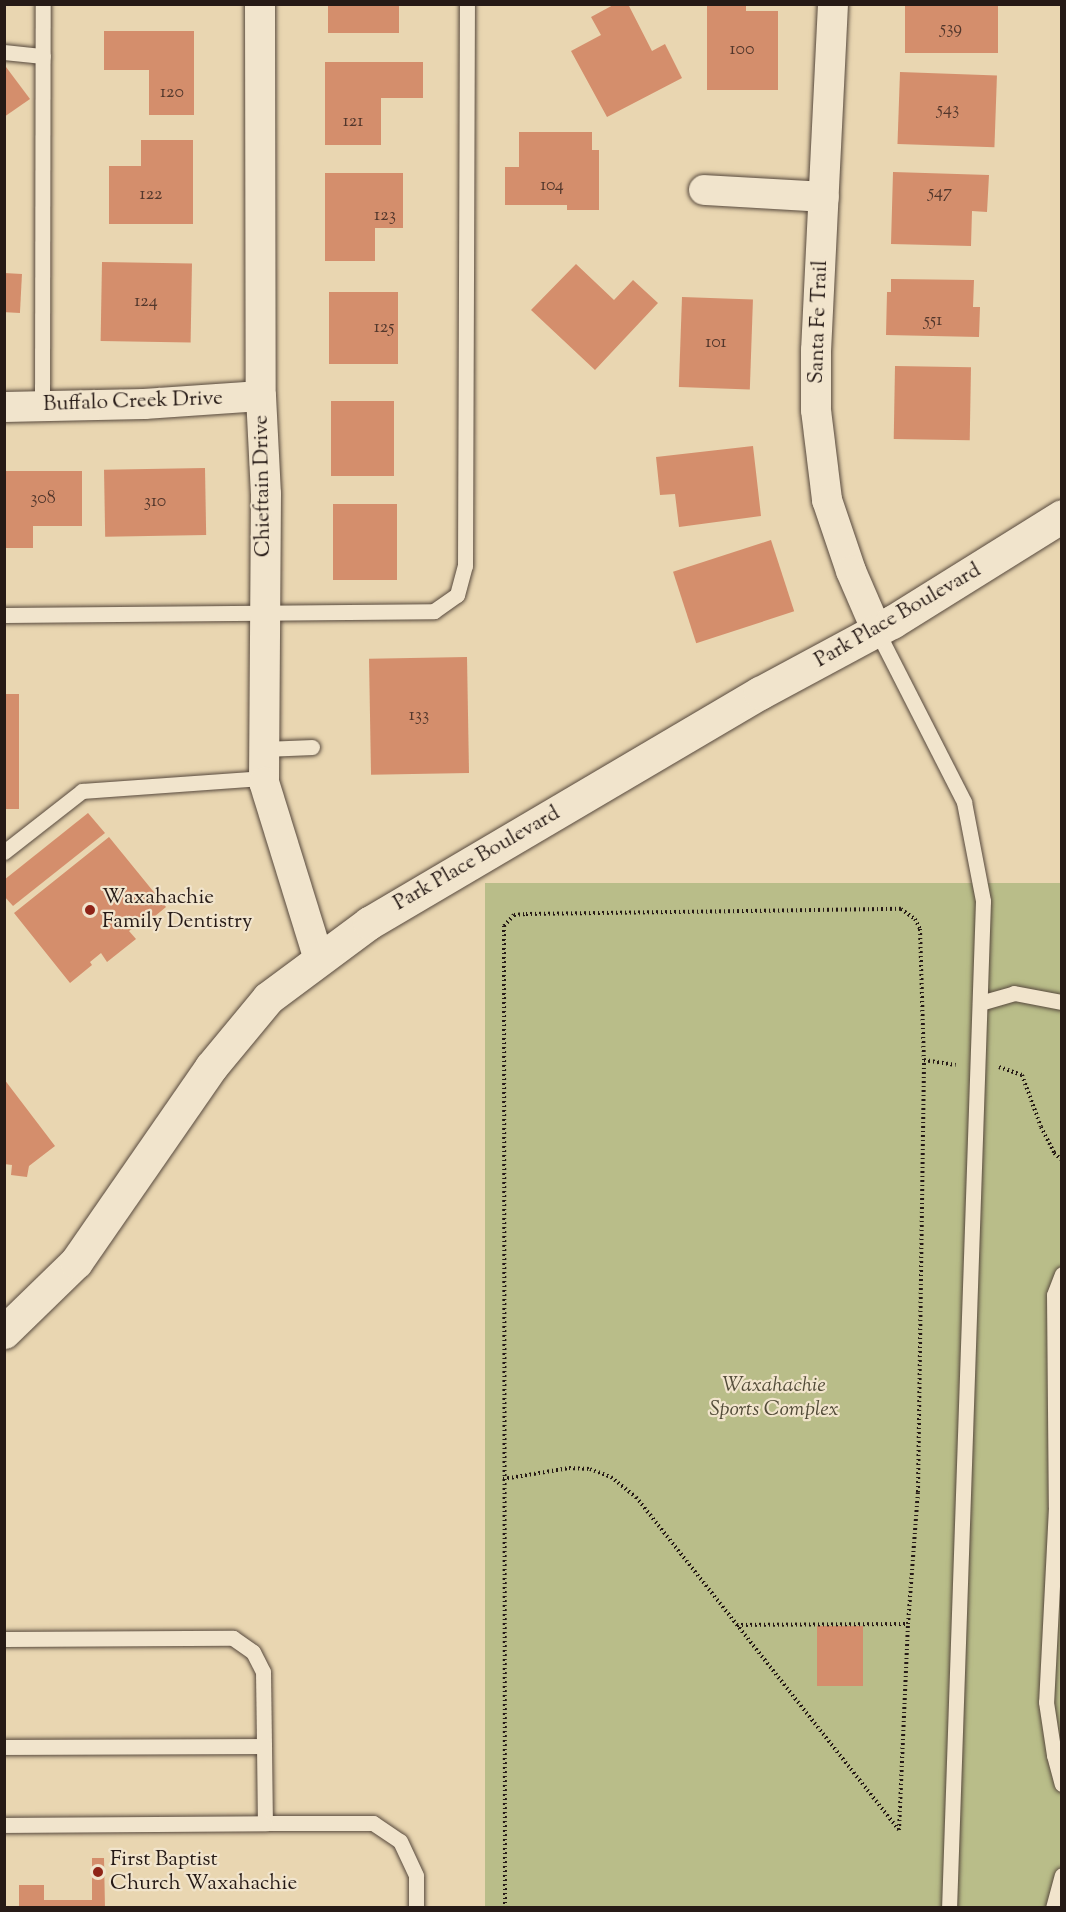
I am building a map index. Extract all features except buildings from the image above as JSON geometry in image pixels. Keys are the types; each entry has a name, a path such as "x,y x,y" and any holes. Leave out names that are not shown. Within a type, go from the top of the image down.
{"street":[{"name":"Chieftain Drive","path":"260,4 261,396 266,494 265,763 319,960"},
{"name":"Santa Fe Trail","path":"833,4 816,350 818,421 827,500 851,571 877,631"},
{"path":"704,190 824,197"},
{"name":"Buffalo Creek Drive","path":"4,407 144,404 261,396"},
{"name":"Park Place Boulevard","path":"4,1332 76,1262 211,1066 268,998 369,923 760,693 877,631 1062,516"}],"lane":[{"path":"42,406 43,4"},
{"path":"4,615 434,611 457,595 465,566 467,4"},
{"path":"4,52 43,56"},
{"path":"877,631 964,802 983,901 949,1908"},
{"path":"4,852 82,791 265,763 312,747"},
{"path":"980,1003 1014,993 1062,1002"},
{"path":"1062,1274 1054,1295 1056,1507 1046,1702 1054,1755 1062,1784"},
{"path":"4,1639 233,1638 253,1652 263,1672 265,1823"},
{"path":"4,1747 264,1746"},
{"path":"4,1825 373,1823 400,1841 416,1876 416,1908"},
{"path":"1053,1908 1062,1875"}],"path":[{"path":"503,1479 569,1468 590,1469 611,1477 636,1497 899,1830 908,1624 918,1492 924,1060 920,929 915,918 901,909 514,915 504,926 503,1479 505,1908"},
{"path":"924,1060 936,1064 1000,1068 1022,1075 1041,1127 1054,1153 1062,1160"},
{"path":"737,1625 908,1624"}],"green space":[{"name":"Waxahachie Sports Complex","path":"485,883 1061,883 1061,1907 485,1907"}],"place":[{"name":"Waxahachie Family Dentistry","path":"90,910"},
{"name":"First Baptist Church Waxahachie","path":"98,1872"}]}
